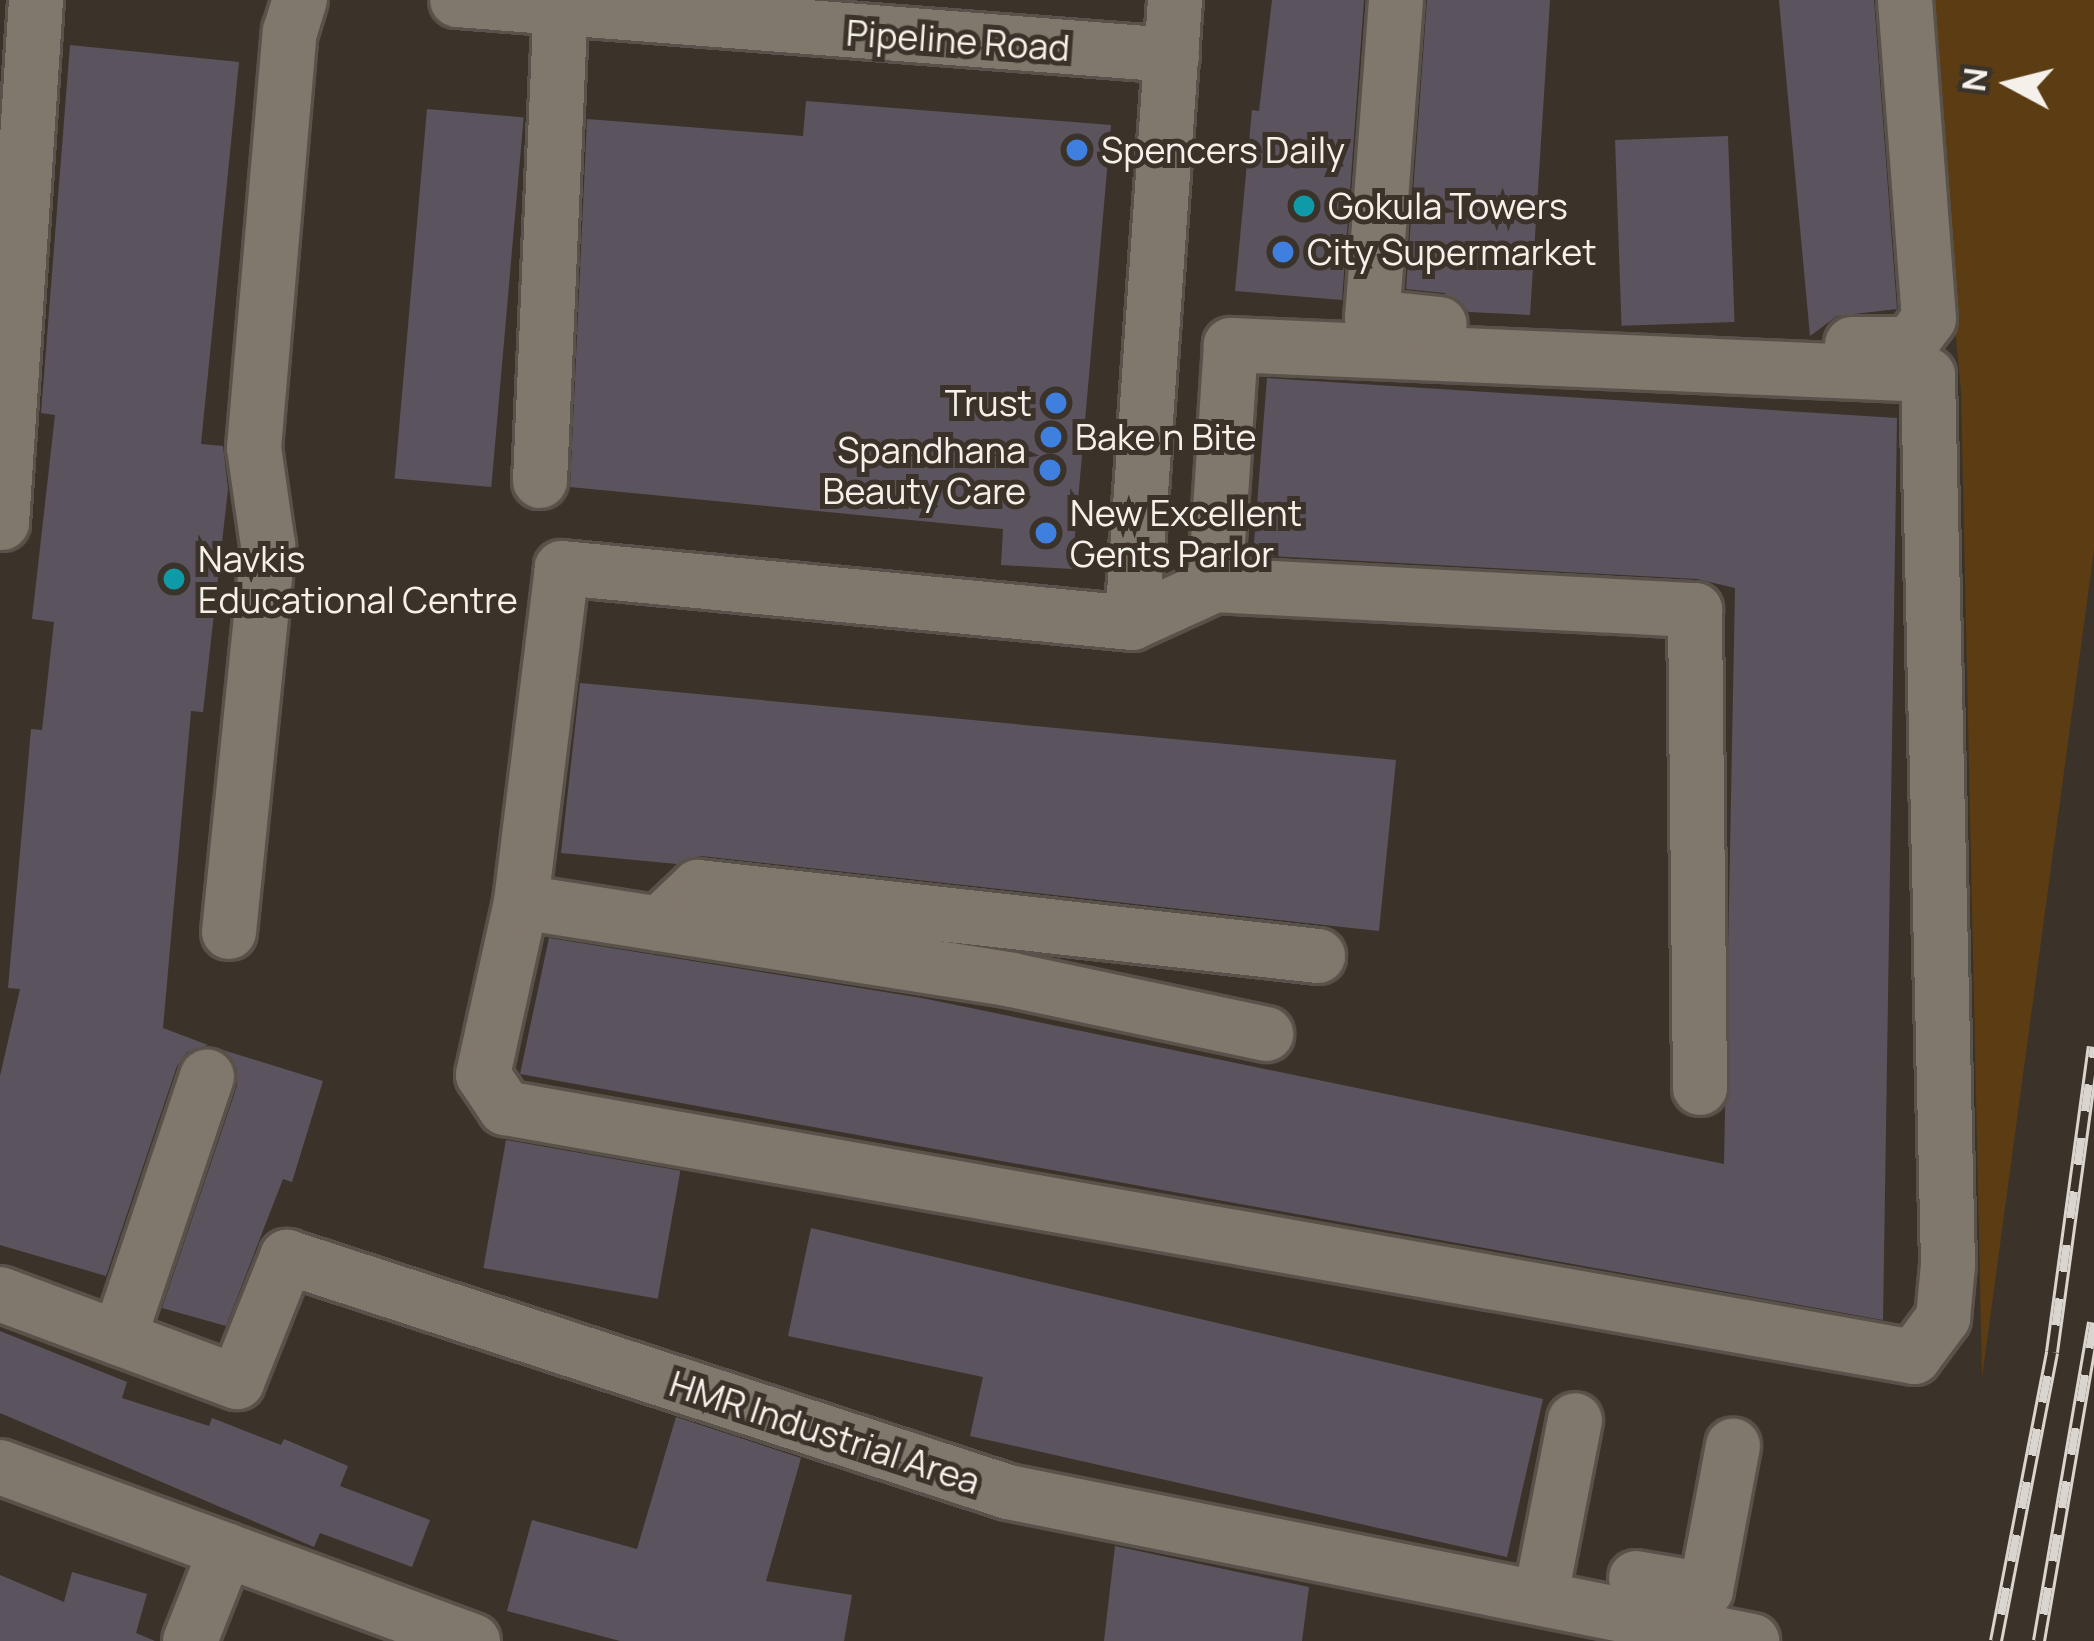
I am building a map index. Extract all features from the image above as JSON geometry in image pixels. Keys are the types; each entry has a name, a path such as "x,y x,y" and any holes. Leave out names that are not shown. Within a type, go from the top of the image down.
{"street":[{"path":"2,523 36,0"},
{"path":"229,932 268,545 254,448 290,32 300,0"},
{"name":"Pipeline Road","path":"458,0 560,14 1172,55"},
{"path":"1132,622 1175,0"},
{"path":"1396,0 1372,317 1761,344 1910,344 1928,328 1905,0"},
{"path":"540,481 560,14"},
{"path":"1215,585 1231,345 1928,375 1948,1264 1943,1318 1914,1357 505,1108 483,1075 521,902 562,568 1132,622 1215,585 1696,610 1700,1088"},
{"path":"658,924 698,887 1318,956"},
{"path":"521,902 1012,980 1266,1034"},
{"path":"119,1338 207,1076"},
{"name":"HMR Industrial Area","path":"0,1294 237,1382 287,1257 1008,1492 1543,1579 1752,1641"},
{"path":"1575,1420 1543,1579 1706,1590 1733,1446"},
{"path":"0,1467 447,1637"},
{"path":"190,1641 226,1550"}],"shaded area":[{"path":"1924,0 2094,0 2094,550 1982,1378 1961,391"}],"building":[{"name":"Gokula Towers","path":"1272,0 1364,0 1342,300 1235,291 1252,110 1259,111"},
{"path":"1427,0 1550,0 1530,315 1469,312 1444,293 1406,289"},
{"path":"1779,0 1874,0 1897,309 1837,316 1810,336"},
{"path":"70,45 239,62 201,444 223,446 228,489 203,712 191,711 163,1028 208,1045 187,1052 177,1066 106,1276 0,1245 0,1076 20,989 8,988 31,729 42,730 54,622 32,619 55,415 41,413"},
{"path":"806,101 1111,125 1072,569 1001,565 1003,529 570,487 587,119 803,136"},
{"path":"427,109 524,117 491,487 395,479"},
{"path":"1728,136 1734,322 1622,326 1615,140"},
{"path":"1267,378 1897,418 1883,1320 520,1074 549,938 922,998 1724,1164 1735,588 1697,579 1253,555"},
{"path":"580,683 1396,760 1379,931 701,856 677,864 561,853"},
{"path":"223,1050 323,1081 292,1182 283,1179 226,1326 162,1308 237,1086 237,1069"},
{"path":"506,1140 680,1171 658,1299 483,1268"},
{"path":"811,1228 1543,1399 1507,1557 970,1436 983,1377 788,1336"},
{"path":"0,1331 127,1382 122,1398 209,1426 212,1418 281,1445 284,1439 348,1466 340,1486 430,1520 412,1567 320,1533 314,1547 0,1413"},
{"path":"676,1417 801,1458 766,1581 852,1595 844,1641 620,1641 507,1611 532,1520 637,1549"},
{"path":"1115,1546 1309,1587 1302,1641 1104,1641"},
{"path":"72,1572 147,1594 136,1633 155,1641 0,1641 0,1575 64,1602"}],"railway":[{"path":"1996,1641 2052,1352 2094,1047"},
{"path":"2039,1641 2094,1323"}],"place":[{"name":"Spencers Daily","path":"1077,150"},
{"name":"Gokula Towers","path":"1304,206"},
{"name":"City Supermarket","path":"1283,252"},
{"name":"Trust","path":"1056,403"},
{"name":"Bake n Bite","path":"1051,437"},
{"name":"Spandhana Beauty Care","path":"1050,470"},
{"name":"New Excellent Gents Parlor","path":"1046,533"},
{"name":"Navkis Educational Centre","path":"174,579"}]}
